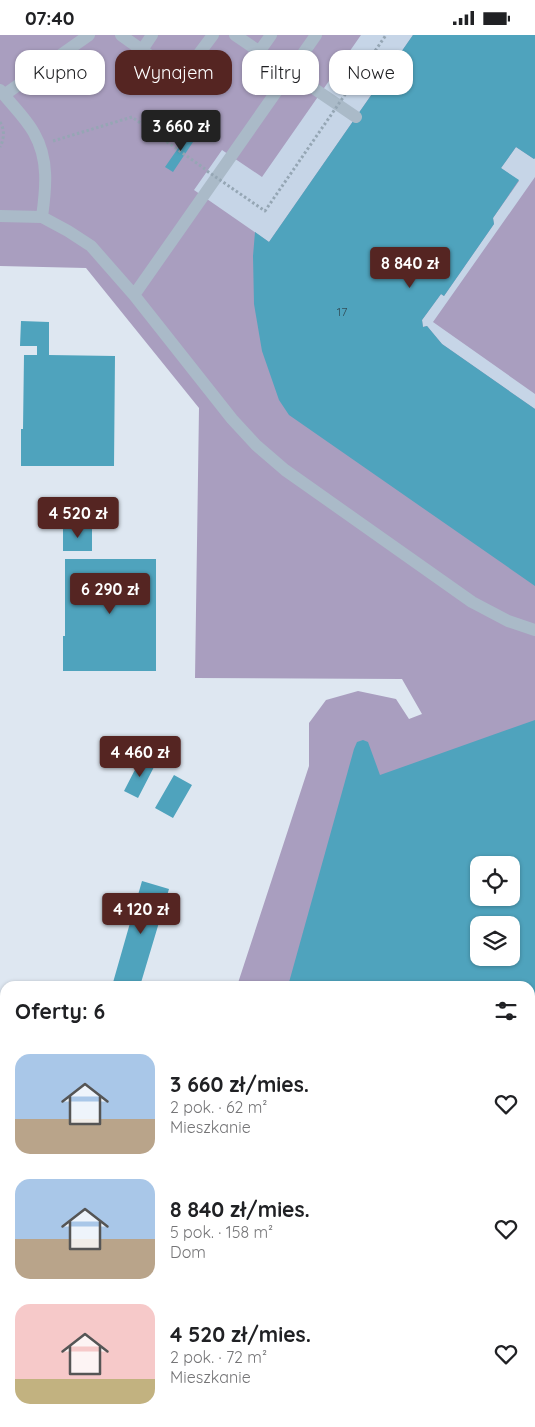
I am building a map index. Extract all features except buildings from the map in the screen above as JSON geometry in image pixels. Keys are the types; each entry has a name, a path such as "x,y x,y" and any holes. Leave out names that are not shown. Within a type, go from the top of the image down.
{"street":[{"path":"42,217 45,194 45,167 40,145 34,132 2,93 88,35"},
{"path":"121,35 142,50 152,35"},
{"path":"202,50 213,35"},
{"path":"235,35 256,50"},
{"path":"260,50 271,35"},
{"path":"305,50 316,35"},
{"path":"319,92 356,117"},
{"path":"134,295 274,95"},
{"path":"0,216 42,217 91,246 134,295 232,419 256,445 285,470 472,602 508,621 535,630"}],"path":[{"path":"40,145 132,117 265,211 386,35"},
{"path":"0,122 4,134 0,147"}],"shaded area":[{"path":"0,35 535,35 535,981 239,981 309,766 309,723 326,700 358,691 396,699 409,719 422,714 402,679 195,678 199,408 86,268 0,266"},
{"path":"361,35 413,35 403,50 351,50"},
{"path":"329,81 329,95 371,95 269,242 194,190 222,150 262,177"},
{"path":"516,147 535,158 535,177 433,322 535,394 535,409 442,344 427,326 423,327 422,320 441,294 444,296 494,224 493,218 519,181 501,168"}]}
